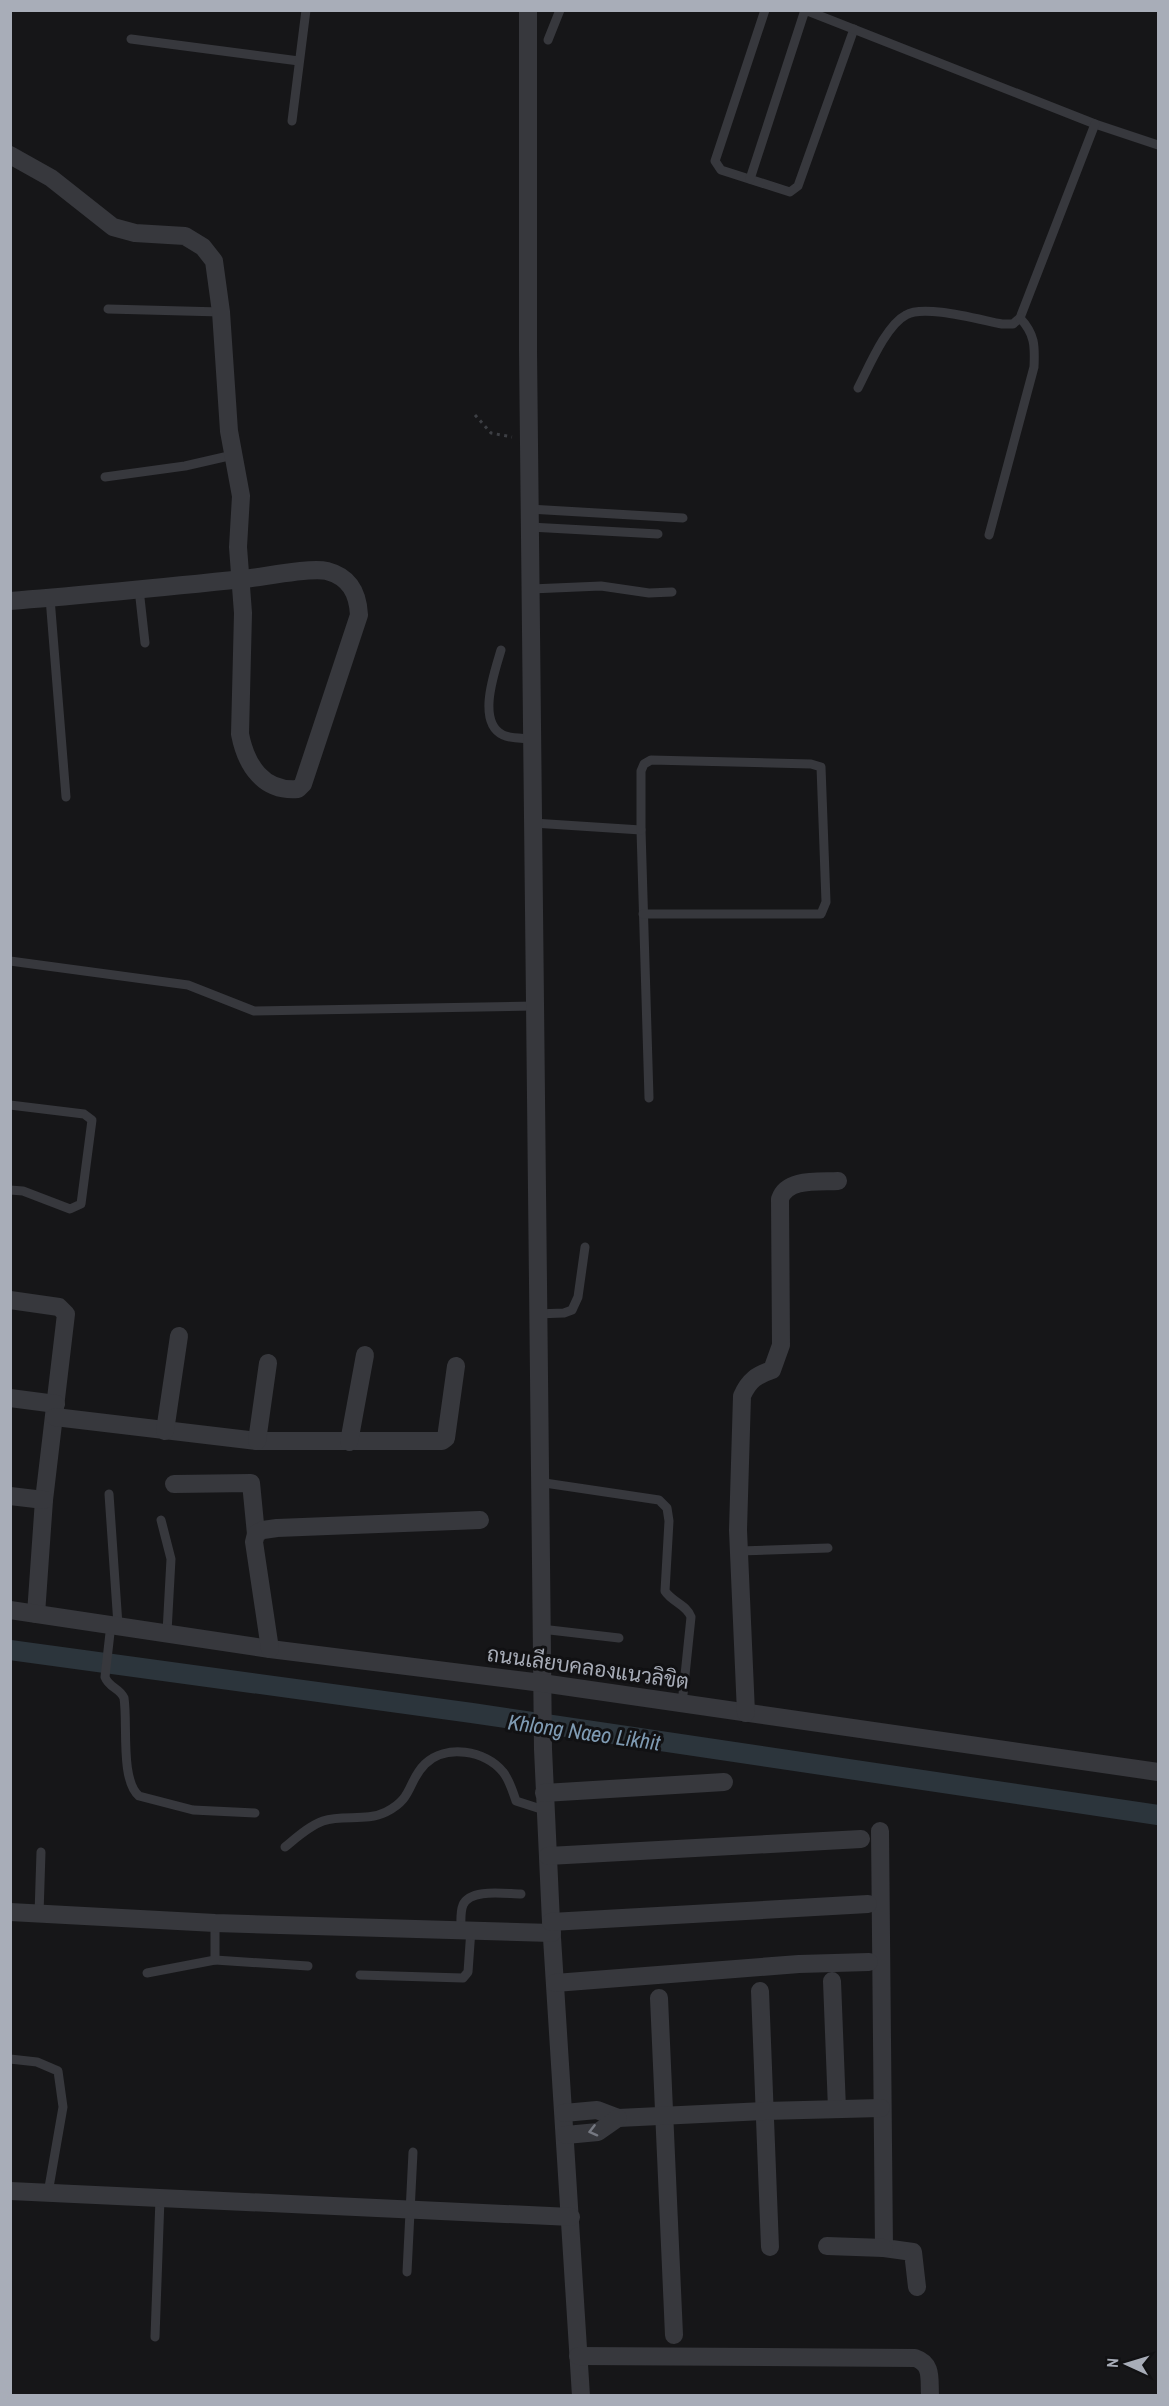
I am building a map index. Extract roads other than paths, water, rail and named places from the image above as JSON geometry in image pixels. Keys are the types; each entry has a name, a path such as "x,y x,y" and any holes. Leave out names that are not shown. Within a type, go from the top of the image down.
{"street":[{"path":"528,10 536,1314 544,1802 581,2396"},
{"path":"10,155 51,178 114,227 135,233 185,236 203,247 214,261 221,312 233,455 241,496 239,579 243,614 240,734 244,752 253,770 264,782 280,788 298,789 303,784 354,634 358,615 358,599 349,582 327,571 239,579 50,598 10,601"},
{"path":"746,1713 739,1551 742,1396 747,1383 758,1375 772,1370 781,1345 780,1199 783,1190 790,1185 838,1181"},
{"path":"10,1300 64,1309 66,1314 44,1500 36,1614"},
{"path":"165,1431 179,1336"},
{"path":"350,1442 365,1355"},
{"path":"257,1441 268,1363"},
{"path":"10,1398 56,1410 165,1431 257,1441 442,1441 446,1438 456,1366"},
{"path":"174,1484 251,1483 256,1534 254,1542 270,1649"},
{"path":"10,1496 44,1500"},
{"path":"256,1534 263,1530 277,1528 480,1520"},
{"name":"ถนนเลียบคลองแนวลิขิต","path":"10,1610 113,1630 167,1632 270,1649 542,1683 1158,1773"},
{"path":"544,1802 724,1782"},
{"path":"880,1832 884,2248"},
{"path":"548,1856 861,1839"},
{"path":"10,1912 215,1923 466,1929 551,1927 867,1904"},
{"path":"555,1983 788,1965 870,1962"},
{"path":"832,1981 837,2109"},
{"path":"760,1991 770,2247"},
{"path":"659,1998 674,2335"},
{"path":"564,2113 597,2110 618,2118 765,2110 881,2108"},
{"path":"566,2135 598,2132 618,2118"},
{"path":"10,2191 571,2217"},
{"path":"827,2246 884,2248 913,2252 917,2287"},
{"path":"578,2356 915,2358 924,2361 929,2367 930,2396"}],"lane":[{"path":"292,122 306,10"},
{"path":"548,40 560,10"},
{"path":"765,10 715,161 721,170 790,192 798,186 854,29"},
{"path":"750,179 805,10 1095,124 1158,145"},
{"path":"131,39 299,61"},
{"path":"858,388 890,330 903,315 926,311 1002,324 1013,324 1020,318 1095,124"},
{"path":"108,309 221,312"},
{"path":"989,535 1034,367 1035,341 1031,330 1020,318"},
{"path":"105,477 185,466 233,455"},
{"path":"530,518 683,518"},
{"path":"530,518 658,534"},
{"path":"531,588 601,586 649,593 672,592"},
{"path":"139,589 145,643"},
{"path":"50,598 66,796"},
{"path":"501,650 488,701 491,722 496,730 505,736 532,739"},
{"path":"643,914 821,914 826,902 821,767 811,764 651,760 644,764 641,771 640,830 649,1098"},
{"path":"533,823 640,830"},
{"path":"10,961 188,985 254,1011 534,1006"},
{"path":"10,1105 84,1114 92,1120 81,1204 70,1209 23,1191 10,1190"},
{"path":"536,1314 564,1313 572,1310 578,1297 585,1247"},
{"path":"538,1482 659,1500 667,1508 669,1521 665,1591 676,1603 688,1610 691,1617 682,1704"},
{"path":"109,1494 113,1630 105,1668 107,1683 122,1692 124,1698 128,1766 134,1792 139,1797 193,1810 255,1813"},
{"path":"160,1520 171,1559 167,1632"},
{"path":"739,1551 828,1548"},
{"path":"541,1629 619,1638"},
{"path":"285,1847 322,1821 376,1817 388,1812 405,1800 423,1766 441,1753 459,1752 487,1759 505,1773 516,1801 544,1802"},
{"path":"39,1914 41,1852"},
{"path":"360,1975 463,1978 468,1972 466,1929 462,1906 474,1895 521,1894"},
{"path":"215,1923 215,1960"},
{"path":"147,1973 215,1960 308,1966"},
{"path":"10,2060 37,2062 58,2071 63,2107 48,2193"},
{"path":"407,2272 413,2152"},
{"path":"155,2337 160,2198"}],"waterway":[{"name":"Khlong Naeo Likhit","path":"10,1650 472,1713 1158,1815"}]}
